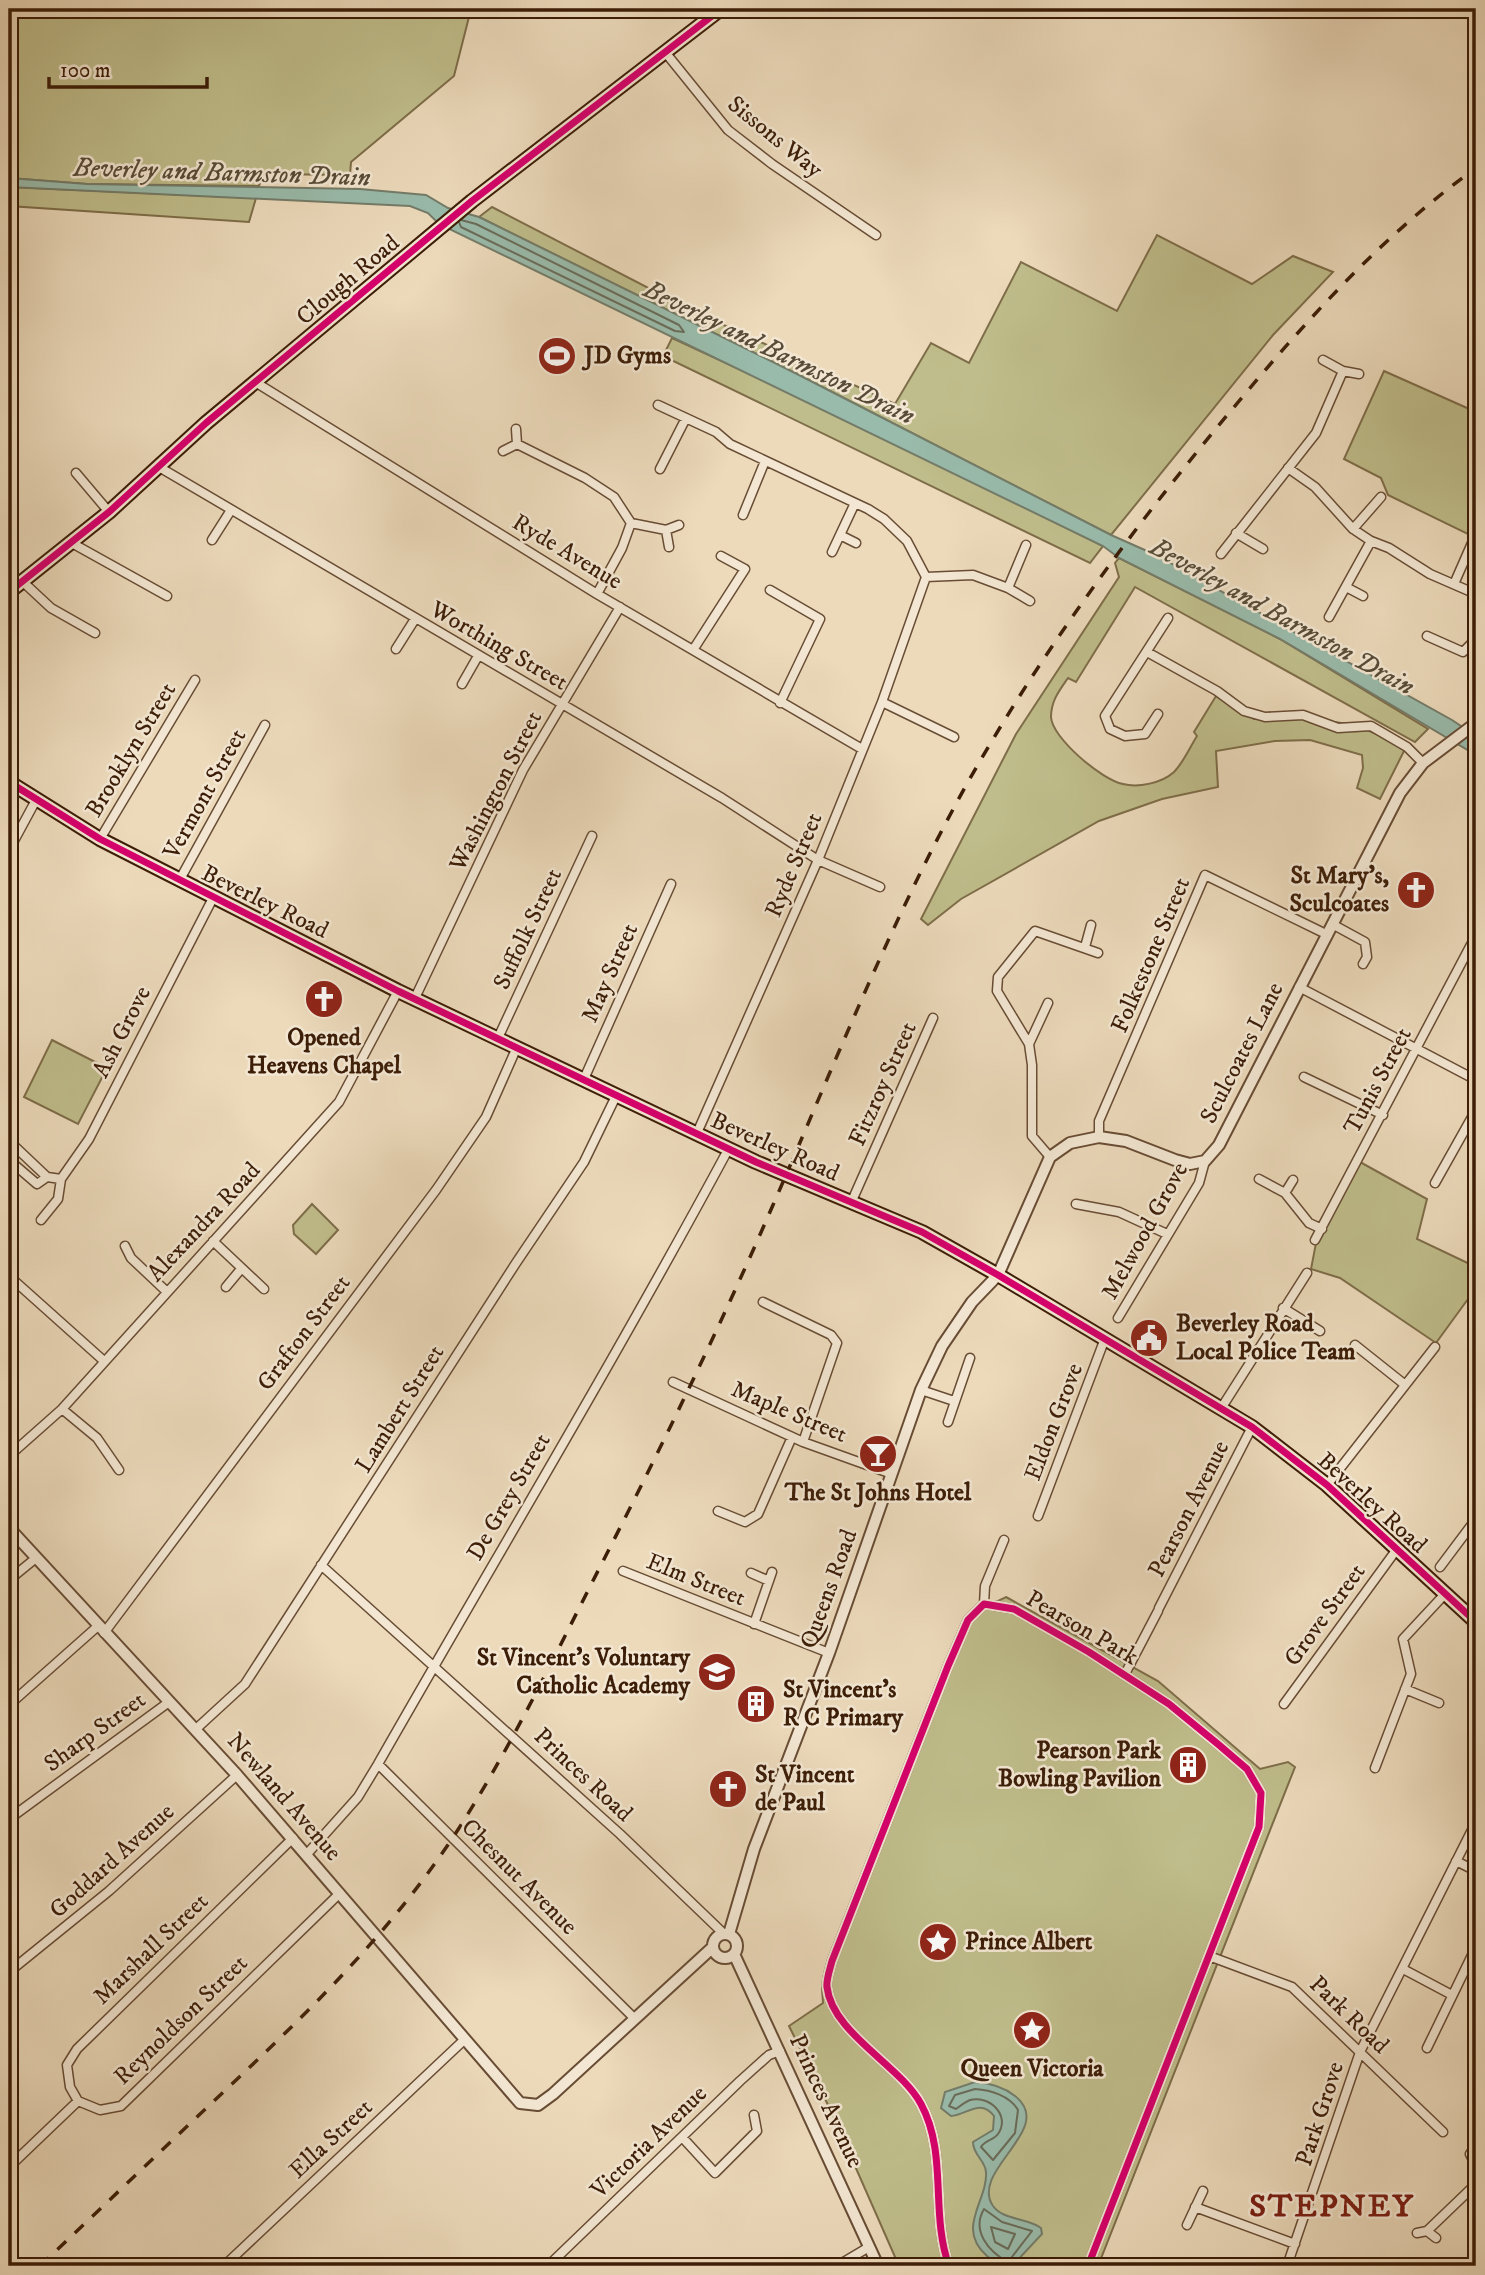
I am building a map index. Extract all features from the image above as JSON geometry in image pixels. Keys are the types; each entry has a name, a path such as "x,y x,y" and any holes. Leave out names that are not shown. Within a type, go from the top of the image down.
{"main road":[{"name":"Clough Road","path":"9,592 109,512 255,382 464,208 721,9"},
{"name":"Beverley Road","path":"9,782 100,839 398,991 729,1149 922,1232 998,1275 1104,1341 1222,1407 1252,1427 1328,1485 1476,1622"}],"street":[{"name":"Sissons Way","path":"665,52 728,130 783,172 876,234"},
{"path":"1323,360 1343,371 1359,374"},
{"path":"1221,554 1316,433 1343,371"},
{"name":"Ryde Avenue","path":"255,382 597,594 862,749"},
{"path":"658,405 884,519 907,541 926,577 973,575 1008,588 1030,601"},
{"path":"660,468 686,418"},
{"path":"516,429 517,444"},
{"path":"503,452 517,444"},
{"path":"517,444 584,478 614,497 631,523 666,530 679,525"},
{"path":"743,515 765,461"},
{"name":"Worthing Street","path":"159,467 722,798 818,860 880,887"},
{"path":"1288,468 1315,487 1353,529 1371,541 1476,594"},
{"path":"76,474 109,512"},
{"path":"1353,529 1381,497"},
{"path":"832,552 855,503"},
{"path":"212,540 231,510"},
{"path":"597,594 622,548 631,523"},
{"path":"666,530 669,547"},
{"path":"1236,533 1263,549"},
{"path":"840,535 856,543"},
{"path":"1329,617 1371,541"},
{"path":"70,542 167,596"},
{"path":"1454,584 1472,543"},
{"path":"1008,588 1026,545"},
{"path":"693,650 745,569 721,556"},
{"name":"Ryde Street","path":"697,1133 818,860 882,702 926,577"},
{"path":"22,581 51,608 96,633"},
{"path":"1346,587 1363,596"},
{"path":"771,590 820,619 780,703"},
{"name":"Washington Street","path":"415,998 523,770 620,607"},
{"path":"1158,713 1145,734 1125,736 1110,729 1105,716 1168,618"},
{"path":"396,649 415,619"},
{"path":"1427,636 1463,652 1476,639"},
{"path":"1147,652 1217,691 1244,711 1265,717 1303,715 1338,728 1371,726 1406,747 1423,764"},
{"path":"462,684 478,656"},
{"name":"Brooklyn Street","path":"100,839 195,680"},
{"path":"882,702 954,737"},
{"name":"Sculcoates Lane","path":"1050,1157 1070,1143 1098,1137 1126,1141 1190,1164 1205,1161 1219,1146 1387,815 1423,764 1476,723"},
{"name":"Vermont Street","path":"179,881 265,726"},
{"path":"9,850 36,800"},
{"name":"Suffolk Street","path":"498,1038 592,835"},
{"name":"Folkestone Street","path":"1098,1137 1099,1121 1205,875 1330,930"},
{"name":"May Street","path":"584,1079 671,884"},
{"name":"Ash Grove","path":"41,1220 58,1199 61,1179 89,1139 213,898"},
{"path":"1085,947 1091,925"},
{"path":"998,1275 1050,1157 1031,1136 1032,1065 1029,1044 997,991 998,978 1035,930 1098,953"},
{"path":"1330,930 1365,942 1367,957 1363,964"},
{"name":"Tunis Street","path":"1315,1240 1474,939"},
{"path":"1299,987 1416,1051 1476,1080"},
{"name":"Alexandra Road","path":"9,1456 62,1409 339,1102 398,991"},
{"path":"1029,1044 1048,1003"},
{"name":"Fitzroy Street","path":"851,1203 933,1018"},
{"name":"Grafton Street","path":"9,1705 101,1630 436,1190 485,1117 517,1047"},
{"path":"1304,1077 1383,1115"},
{"name":"Lambert Street","path":"196,1729 245,1684 584,1162 617,1094"},
{"path":"1435,1183 1476,1110"},
{"path":"9,1141 47,1177 61,1179"},
{"name":"De Grey Street","path":"307,1854 358,1797 378,1764 624,1340 729,1149"},
{"path":"9,1160 37,1184 47,1177"},
{"name":"Melwood Grove","path":"1118,1318 1199,1183 1205,1161"},
{"path":"1259,1179 1285,1193 1309,1223 1322,1229"},
{"path":"1285,1193 1293,1180"},
{"path":"1076,1204 1119,1212 1167,1234"},
{"path":"213,1241 264,1289"},
{"path":"125,1246 131,1258 166,1291"},
{"path":"226,1287 241,1269"},
{"path":"1222,1407 1307,1273"},
{"name":"Queens Road","path":"726,1933 754,1849 829,1653 921,1390 942,1346 972,1302 998,1275"},
{"path":"9,1276 104,1361"},
{"path":"763,1302 831,1335 837,1343 803,1442"},
{"path":"1283,1308 1320,1331"},
{"name":"Eldon Grove","path":"1038,1516 1104,1341"},
{"path":"1355,1345 1404,1384"},
{"path":"1328,1485 1435,1346"},
{"path":"948,1422 970,1359"},
{"name":"Maple Street","path":"673,1382 803,1442 892,1474"},
{"path":"921,1390 954,1401"},
{"path":"62,1409 97,1438 119,1470"},
{"name":"Pearson Avenue","path":"1125,1674 1252,1427"},
{"path":"718,1511 745,1522 758,1514 792,1437"},
{"path":"1440,1567 1473,1531 1476,1519"},
{"name":"Newland Avenue","path":"9,1528 101,1630 196,1729 293,1838 520,2103 538,2105 634,2018"},
{"name":"Pearson Park","path":"949,2266 940,2240 932,2131 920,2102 839,2015 827,1987 832,1961 948,1666 968,1620 984,1604 985,1586 1004,1540"},
{"name":"Grove Street","path":"1284,1704 1397,1549"},
{"path":"9,1580 36,1558"},
{"name":"Princes Road","path":"321,1565 726,1933"},
{"name":"Elm Street","path":"623,1571 829,1653"},
{"name":"Elm Street","path":"751,1573 770,1576 754,1624"},
{"path":"1375,1768 1410,1674 1403,1639 1444,1595"},
{"name":"Pearson Park","path":"984,1604 1014,1609 1125,1674 1168,1704 1247,1769 1261,1793 1258,1827 1088,2266"},
{"path":"1405,1689 1439,1703"},
{"name":"Sharp Street","path":"9,1819 169,1702"},
{"name":"Chesnut Avenue","path":"378,1764 634,2018"},
{"name":"Goddard Avenue","path":"9,1972 109,1891 237,1775"},
{"name":"Park Grove","path":"1287,2266 1360,2052 1476,1822"},
{"name":"Marshall Street","path":"78,2101 70,2087 67,2065 77,2049 293,1838"},
{"path":"1456,1861 1476,1871"},
{"name":"Reynoldson Street","path":"78,2101 100,2110 121,2106 340,1893"},
{"path":"634,2018 712,1948 715,1938 726,1933 736,1941 734,1954 723,1958 715,1954 712,1948"},
{"path":"1427,2048 1476,1947"},
{"name":"Princes Avenue","path":"734,1954 878,2266"},
{"name":"Park Road","path":"1209,1956 1292,1987 1443,2132"},
{"path":"1403,1969 1452,1995"},
{"name":"Ella Street","path":"224,2266 464,2040"},
{"name":"Victoria Avenue","path":"548,2266 769,2055 780,2051"},
{"path":"9,2167 78,2101"},
{"path":"682,2137 715,2173 757,2131 754,2115"},
{"path":"1476,2145 1470,2154 1476,2166"},
{"path":"1417,2233 1427,2231 1476,2184"},
{"path":"1187,2225 1203,2190"},
{"path":"1195,2207 1295,2244"},
{"path":"1427,2231 1436,2238"},
{"path":"837,2266 869,2247"}],"shaded area":[{"path":"9,9 471,9 454,76 351,162 350,175 263,174 259,186 87,184 9,178"},
{"path":"9,187 256,198 249,222 9,206"},
{"path":"492,207 687,308 895,404 931,343 969,363 1021,262 1117,311 1157,235 1252,284 1293,256 1333,272 1273,335 1111,535 795,373 479,217"},
{"path":"672,338 812,403 1103,546 1090,563 663,356"},
{"path":"1384,371 1476,412 1476,538 1388,495 1381,478 1344,459"},
{"path":"1119,558 1280,639 1428,729 1415,742 1135,587 1076,682 1068,678 1052,706 1054,726 1079,757 1103,775 1123,784 1143,785 1157,782 1174,772 1183,760 1197,736 1194,732 1216,696 1254,719 1290,716 1356,725 1406,747 1380,799 1357,788 1363,768 1362,755 1310,740 1275,741 1216,751 1218,787 1162,799 1099,821 961,899 928,925 921,919 1016,734 1119,577 1115,563"},
{"path":"52,1040 107,1068 78,1124 24,1097"},
{"path":"1360,1162 1427,1199 1417,1239 1476,1267 1476,1288 1436,1343 1340,1278 1311,1269 1316,1243"},
{"path":"312,1204 338,1230 316,1254 294,1234 293,1225"},
{"path":"1006,1597 1158,1681 1260,1769 1288,1762 1295,1767 1098,2266 899,2266 829,2107 789,2026 823,2003 822,1988 961,1627 985,1607"}],"water":[{"path":"9,178 87,184 360,189 426,195 448,208 479,217 795,373 1111,535 1156,555 1452,720 1476,736 1476,755 1280,639 1119,558 1103,546 439,224 428,213 410,206 9,187"},
{"path":"975,2082 1006,2090 1015,2096 1025,2109 1026,2122 1020,2136 992,2178 989,2192 997,2211 1041,2228 1042,2234 1012,2266 990,2258 978,2246 974,2235 975,2214 986,2172 973,2142 993,2130 994,2116 984,2108 978,2108 951,2116 941,2108 945,2092"}],"railway":[{"path":"40,2266 308,2011 376,1938 438,1859 466,1817 519,1725 645,1477 753,1251 889,938 940,833 997,733 1090,592 1158,501 1257,379 1315,314 1376,252 1441,194 1476,168"}],"cycle path":[{"path":"9,592 109,512 206,423 472,201 721,9"},
{"path":"9,782 100,839 398,991 756,1162 922,1232 998,1275 1252,1427 1327,1485 1476,1622"},
{"path":"949,2266 940,2225 934,2143 921,2104 898,2076 853,2034 841,2019 832,2004 827,1984 832,1961 948,1666 968,1620 984,1604 1014,1609 1089,1652 1169,1704 1247,1769 1261,1793 1259,1827 1088,2266"}],"place":[{"name":"JD Gyms","path":"557,356"},
{"name":"St Mary's, Sculcoates","path":"1416,890"},
{"name":"Opened Heavens Chapel","path":"324,999"},
{"name":"Beverley Road Local Police Team","path":"1149,1338"},
{"name":"The St Johns Hotel","path":"878,1454"},
{"name":"St Vincent's Voluntary Catholic Academy","path":"717,1672"},
{"name":"St Vincent's R C Primary","path":"756,1704"},
{"name":"Pearson Park Bowling Pavilion","path":"1188,1765"},
{"name":"St Vincent de Paul","path":"728,1789"},
{"name":"Prince Albert","path":"938,1942"},
{"name":"Queen Victoria","path":"1032,2030"}],"district":[{"name":"STEPNEY","path":"1332,2207"}],"water label":[{"name":"Beverley and Barmston Drain","path":"222,173"},
{"name":"Beverley and Barmston Drain","path":"779,353"},
{"name":"Beverley and Barmston Drain","path":"1282,617"}]}
